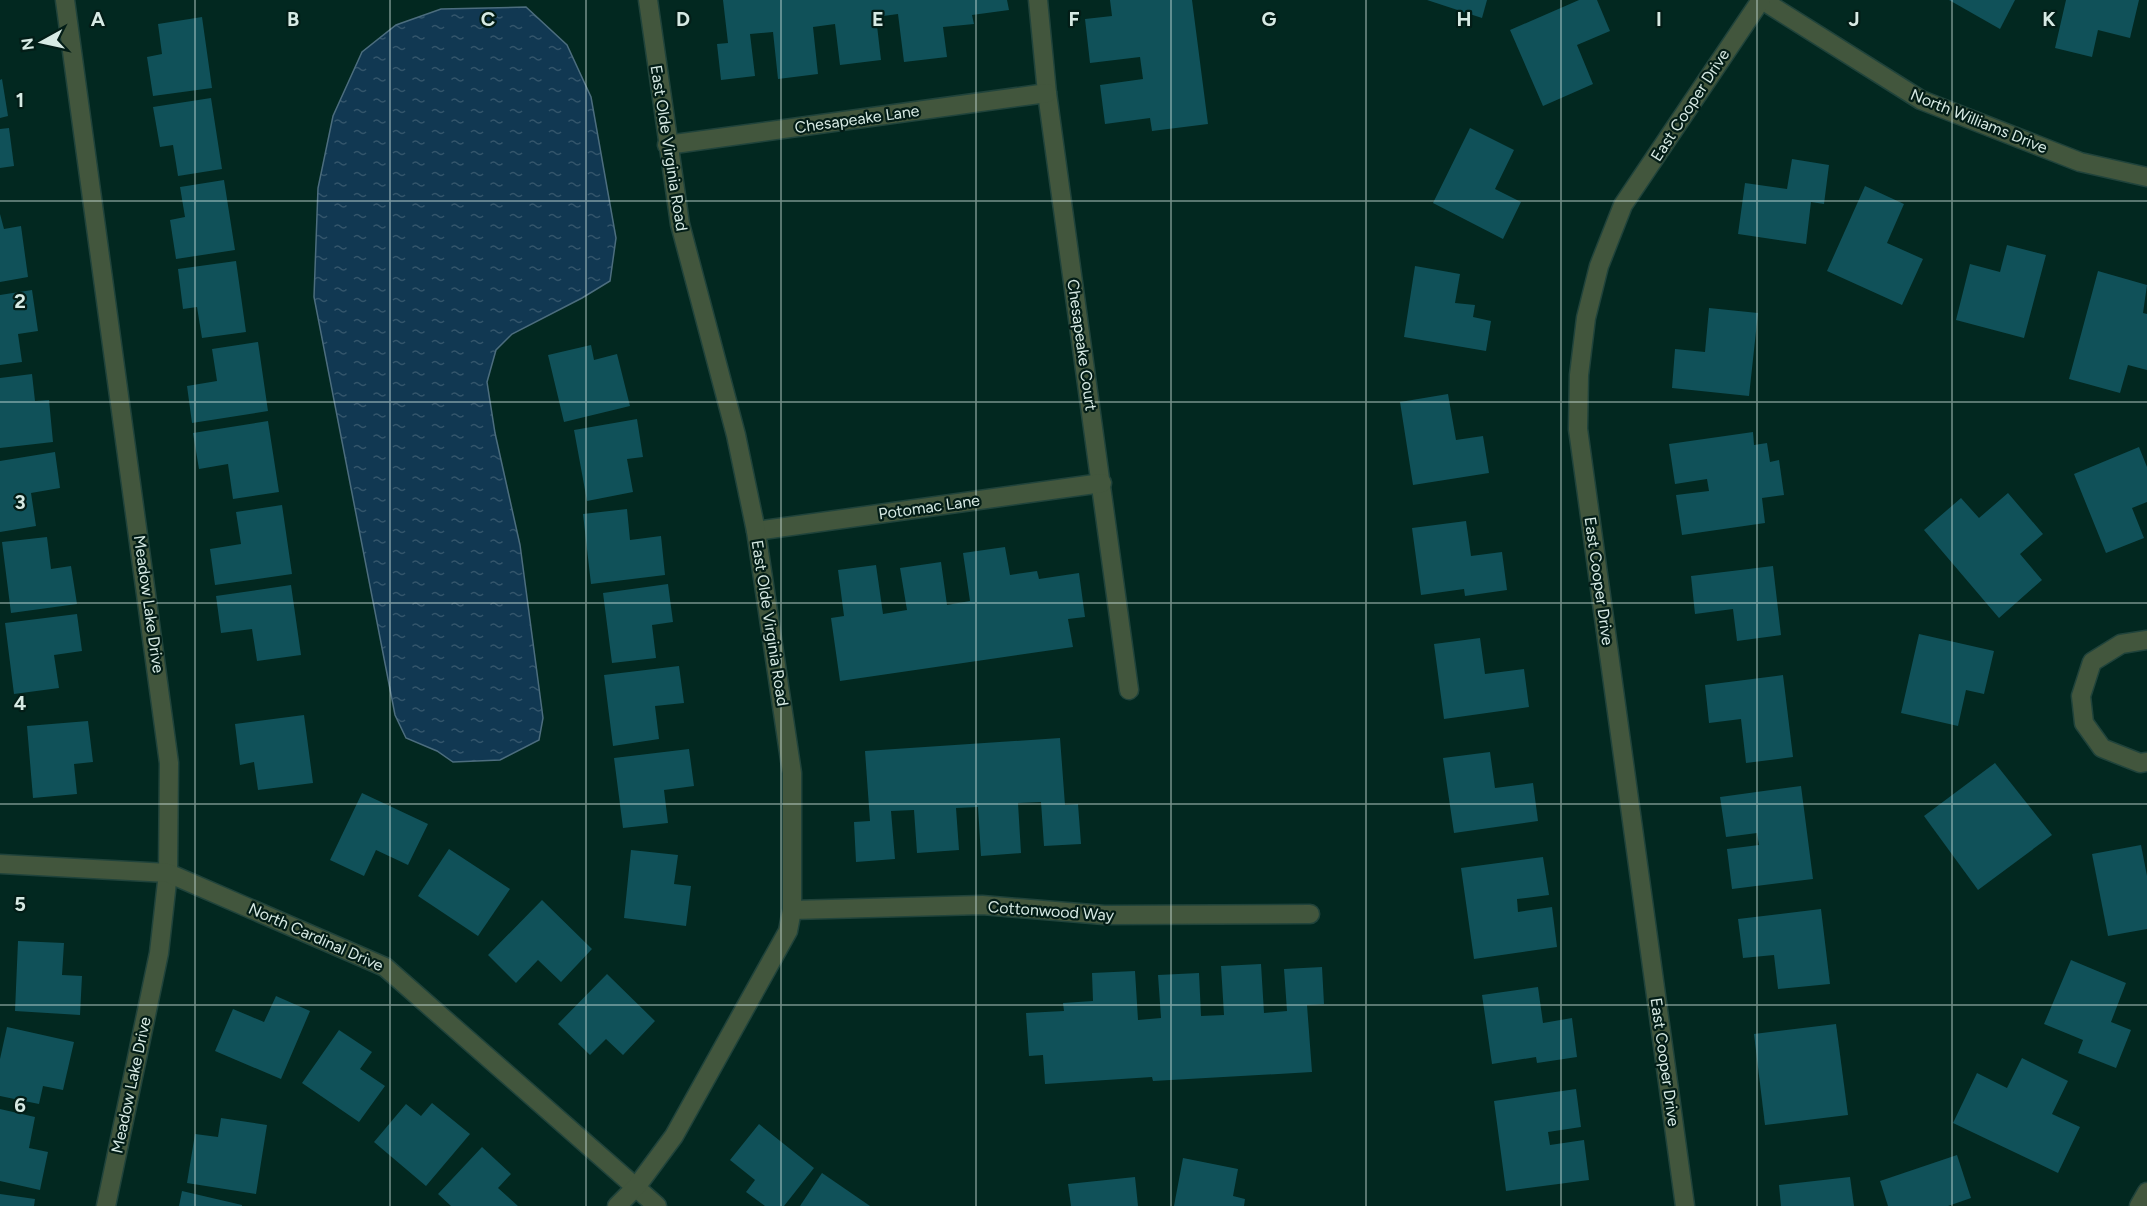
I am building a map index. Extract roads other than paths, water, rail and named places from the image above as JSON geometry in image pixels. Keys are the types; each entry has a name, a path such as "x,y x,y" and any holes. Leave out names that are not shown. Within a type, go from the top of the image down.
{"street":[{"name":"Meadow Lake Drive","path":"65,0 169,763 168,873 159,953 106,1206"},
{"name":"East Olde Virginia Road","path":"617,1206 637,1186 674,1136 788,931 792,910 792,773 756,531 736,435 680,224 648,0"},
{"name":"Chesapeake Court","path":"1038,0 1047,93 1129,690"},
{"name":"North Williams Drive","path":"1762,0 1921,100 2080,162 2147,177"},
{"name":"East Cooper Drive","path":"1685,1206 1580,441 1579,375 1586,318 1599,266 1623,205 1762,0"},
{"name":"Chesapeake Lane","path":"667,145 1047,93"},
{"name":"Potomac Lane","path":"756,531 1101,483"},
{"path":"2147,640 2121,644 2092,662 2081,696 2084,723 2102,748 2140,763 2147,762"},
{"name":"North Cardinal Drive","path":"0,864 168,873 385,967 637,1186 657,1206"},
{"name":"Cottonwood Way","path":"792,910 982,905 1104,915 1310,914"},
{"path":"2139,1206 2147,1192"}],"water":[{"path":"526,7 567,45 591,97 616,238 610,281 512,334 496,350 487,382 495,433 520,545 543,718 539,740 500,760 453,762 437,751 406,738 395,715 314,297 318,188 333,116 362,52 396,25 441,9"}]}
